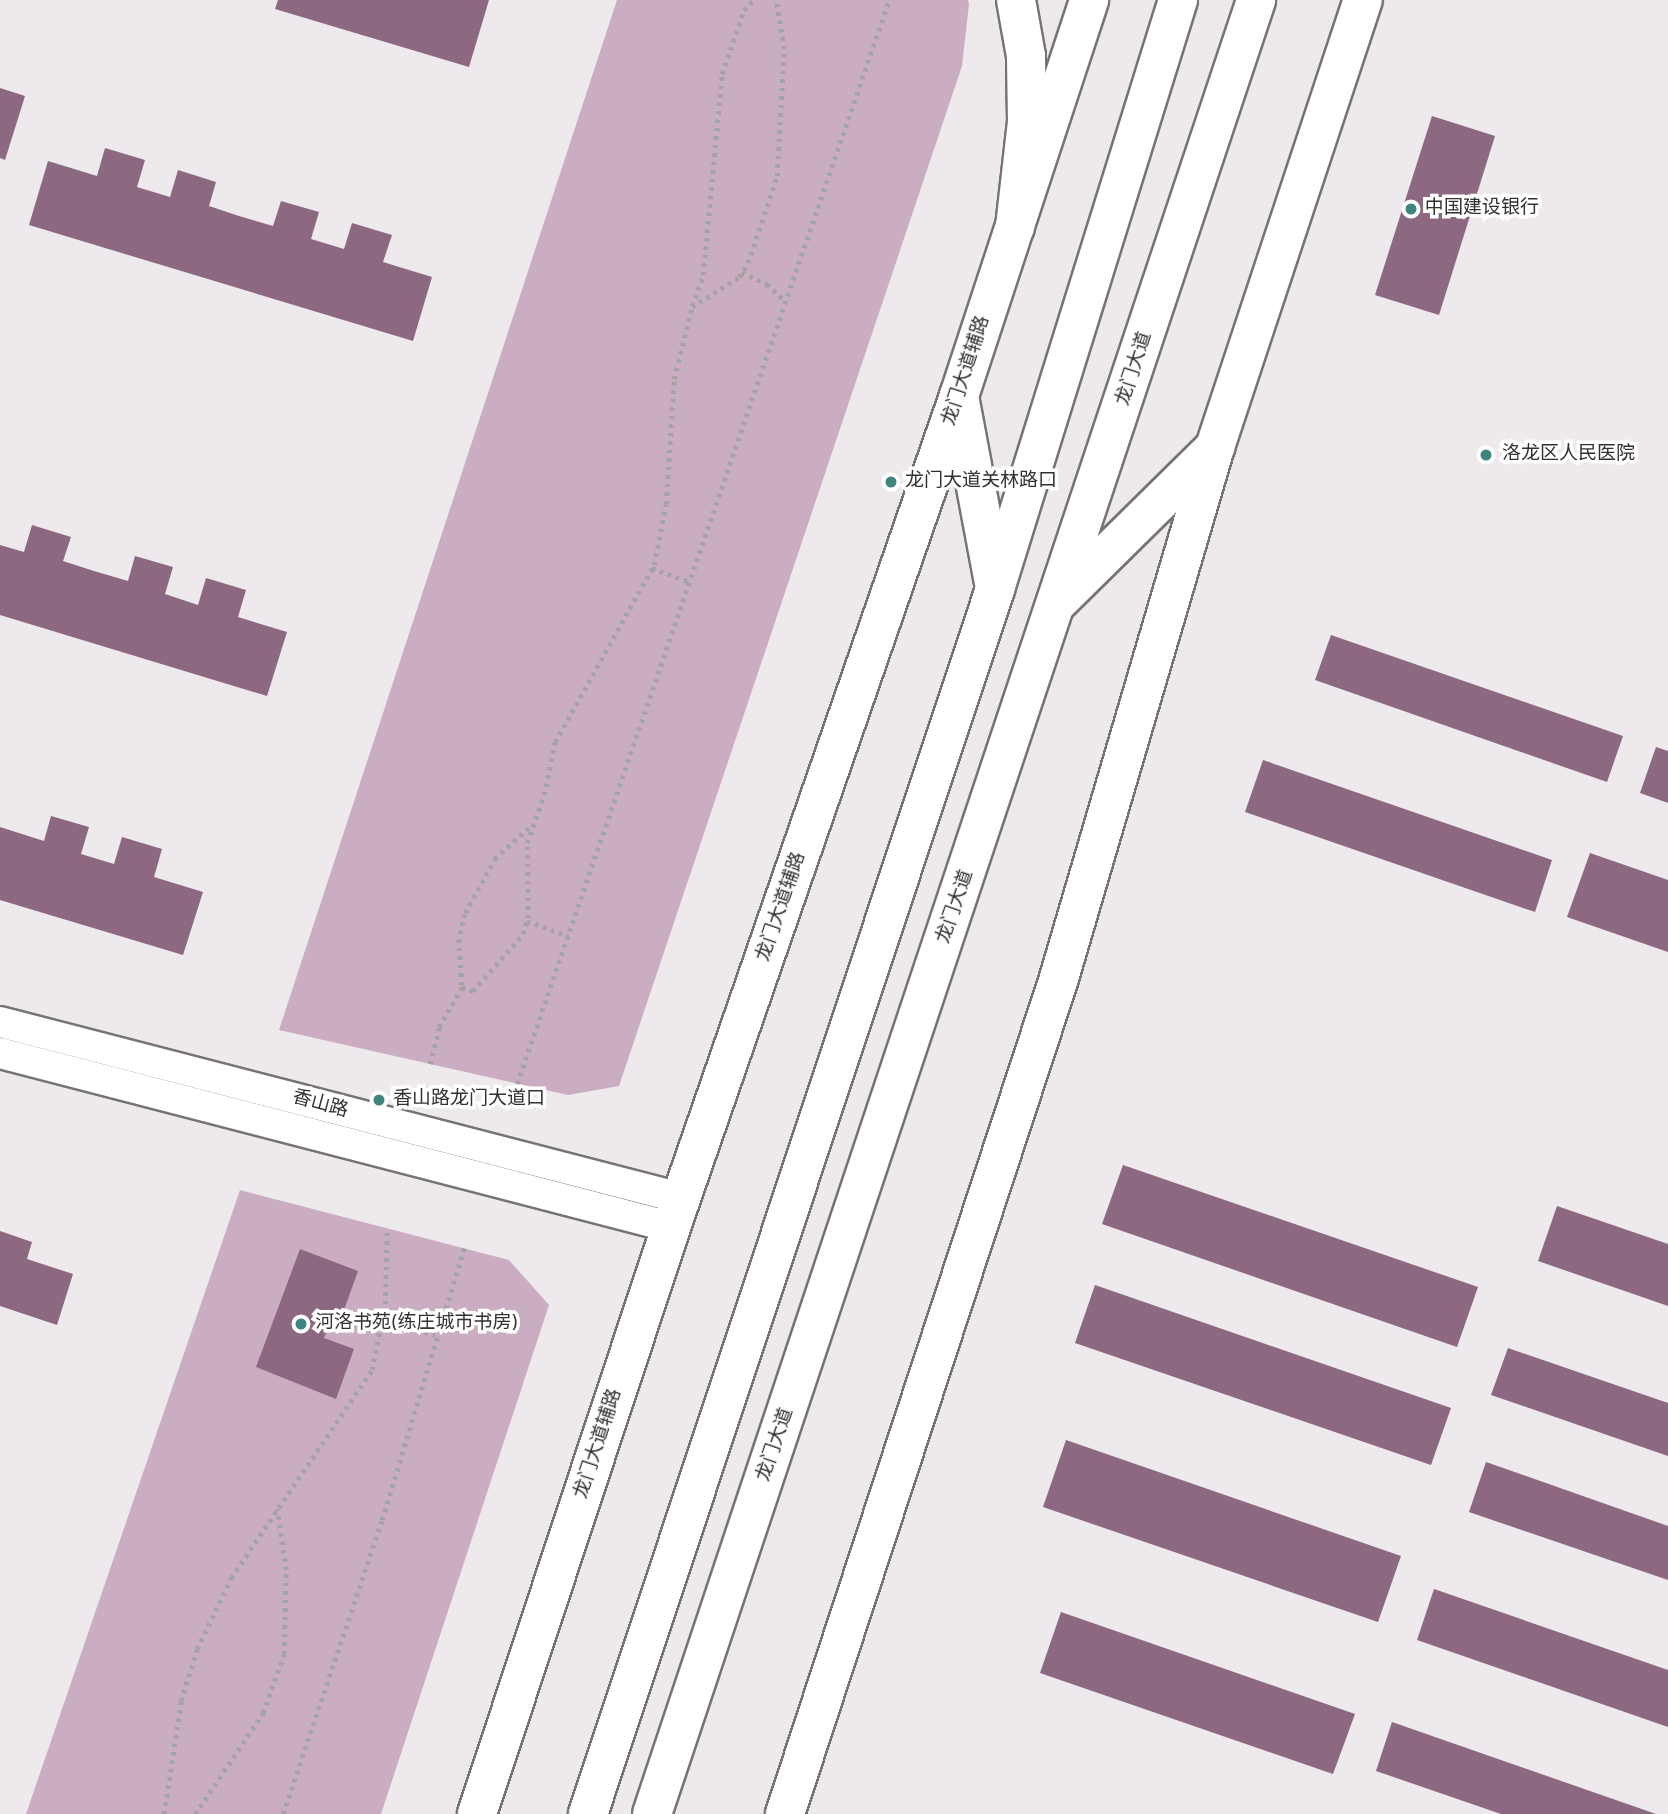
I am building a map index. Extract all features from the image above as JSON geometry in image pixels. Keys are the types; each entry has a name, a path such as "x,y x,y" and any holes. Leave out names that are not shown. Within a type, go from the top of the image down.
{"main road":[{"path":"1015,227 1027,122 1026,56 1016,0"},
{"name":"龙门大道辅路","path":"477,1814 676,1212 959,396 1088,0"},
{"path":"588,1814 995,589 1178,0"},
{"name":"龙门大道","path":"652,1814 1058,602 1256,0"},
{"path":"785,1814 1059,978 1215,447 1363,0"},
{"path":"959,396 995,589"},
{"path":"1058,602 1215,447"}],"street":[{"name":"香山路","path":"0,1022 676,1212"},
{"name":"香山路","path":"0,1053 676,1212"}],"path":[{"path":"462,987 473,991 499,965 527,921 529,828 544,795 555,742 652,568 666,504 674,379 703,275 722,74 744,10 753,0"},
{"path":"692,307 742,272 777,176 781,148 784,49 776,0"},
{"path":"517,1084 889,0"},
{"path":"742,272 767,284 786,302"},
{"path":"652,568 690,582"},
{"path":"430,1064 439,1027 462,987 459,948 465,914 496,858 529,828"},
{"path":"527,921 568,936"},
{"path":"164,1814 181,1701 197,1648 231,1578 372,1370 384,1320 387,1228"},
{"path":"283,1814 382,1520 435,1335 464,1248"},
{"path":"384,1320 435,1335"},
{"path":"195,1814 263,1713 284,1654 286,1570 277,1508"}],"shaded area":[{"path":"617,0 968,0 969,4 962,66 619,1086 568,1095 279,1030"},
{"path":"240,1190 509,1260 549,1305 381,1814 26,1814"}],"building":[{"path":"278,0 489,0 469,67 275,9"},
{"path":"0,88 25,96 5,160 0,158"},
{"path":"1432,116 1495,136 1439,315 1375,295"},
{"path":"105,148 145,160 137,187 170,197 178,170 216,182 209,206 239,216 273,226 281,201 319,212 311,239 344,249 352,223 392,235 383,262 432,277 413,341 29,225 48,161 97,176"},
{"path":"32,525 71,537 63,561 94,571 128,581 135,556 173,567 165,594 198,605 206,578 246,590 238,617 287,632 267,696 0,615 0,545 24,552"},
{"path":"1331,635 1623,736 1607,782 1315,680"},
{"path":"1656,747 1668,751 1668,803 1640,793"},
{"path":"1263,760 1552,860 1535,912 1245,812"},
{"path":"51,816 89,827 81,854 114,864 122,837 162,849 154,877 203,892 183,955 0,900 0,827 44,841"},
{"path":"1590,853 1668,880 1668,952 1567,917"},
{"path":"1123,1165 1478,1287 1457,1347 1102,1224"},
{"path":"1557,1206 1668,1244 1668,1306 1538,1261"},
{"path":"0,1231 32,1242 27,1259 73,1274 57,1325 0,1306"},
{"name":"河洛书苑(练庄城市书房)","path":"300,1249 358,1271 344,1310 336,1308 324,1338 354,1349 336,1399 256,1367"},
{"path":"1095,1285 1451,1408 1431,1465 1075,1343"},
{"path":"1508,1348 1668,1403 1668,1456 1491,1395"},
{"path":"1066,1440 1401,1556 1378,1622 1043,1507"},
{"path":"1486,1462 1668,1526 1668,1580 1469,1512"},
{"path":"1434,1589 1668,1670 1668,1727 1417,1640"},
{"path":"1061,1612 1355,1714 1333,1774 1040,1673"},
{"path":"1392,1722 1656,1814 1501,1814 1376,1771"}],"place":[{"name":"中国建设银行","path":"1411,209"},
{"name":"洛龙区人民医院","path":"1486,455"},
{"name":"龙门大道关林路口","path":"891,482"},
{"name":"香山路龙门大道口","path":"379,1100"},
{"name":"河洛书苑(练庄城市书房)","path":"301,1324"}]}
